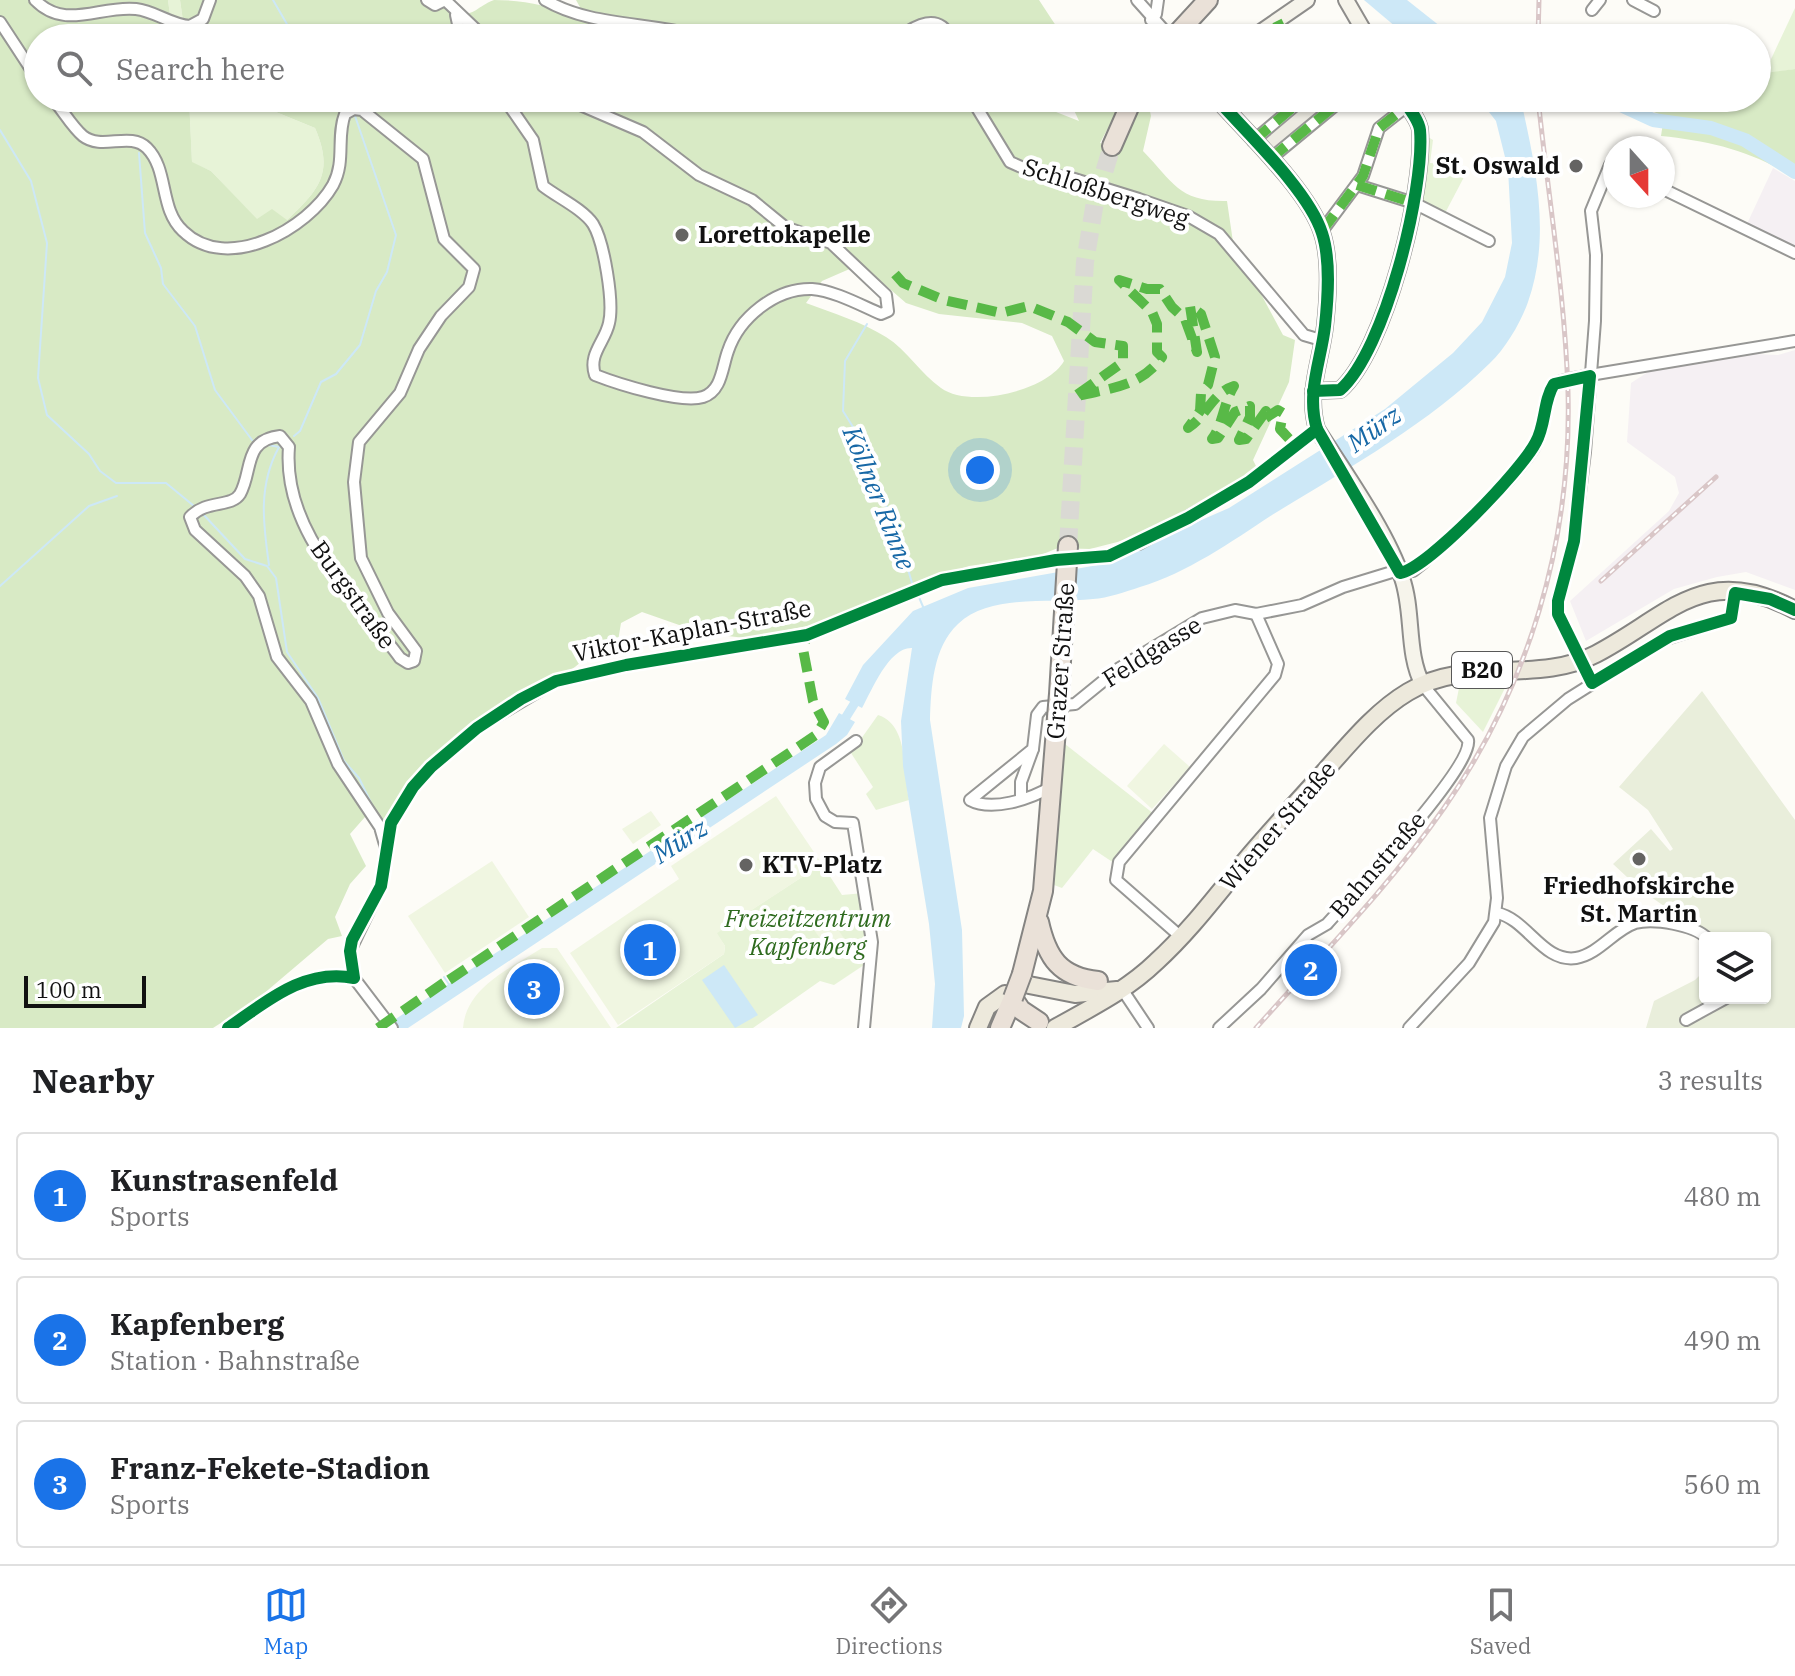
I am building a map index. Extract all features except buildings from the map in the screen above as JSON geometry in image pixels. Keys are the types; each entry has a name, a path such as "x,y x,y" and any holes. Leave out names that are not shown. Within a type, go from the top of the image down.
{"highway":[{"path":"1185,24 1208,0"},
{"path":"1112,146 1127,112"},
{"name":"Grazer Straße","path":"1037,943 1054,780 1068,546"},
{"path":"1000,1028 1009,996 1025,980 1037,943 1062,970 1098,981"},
{"path":"1009,996 1021,1010 1051,1025"}],"main road":[{"name":"B20","path":"1423,685 1471,671 1543,669 1578,662 1683,600 1712,592 1770,599 1795,610"},
{"name":"Wiener Straße","path":"1139,977 1181,937 1364,729 1404,694 1423,685"},
{"name":"B20","path":"1051,1025 1139,977"},
{"path":"1098,981 1139,977"},
{"name":"B20","path":"1025,980 1075,994 1122,989"},
{"path":"978,1028 987,1007 1009,996"}],"street":[{"path":"35,0 48,12 62,16 135,9 184,24"},
{"path":"194,24 203,19 210,0"},
{"path":"427,0 435,5 445,0 467,24"},
{"path":"545,0 576,16 644,24"},
{"path":"1137,0 1157,24"},
{"path":"1151,20 1156,14 1158,0"},
{"path":"1273,24 1307,0"},
{"path":"1346,0 1360,24"},
{"path":"1592,10 1600,0"},
{"path":"1633,0 1654,11"},
{"path":"456,15 458,24"},
{"path":"919,24 933,21 938,24"},
{"path":"0,22 24,59"},
{"name":"Burgstraße","path":"63,112 83,136 102,142 140,142 149,150 166,204 177,225 202,244 233,249 298,224 317,208 334,183 341,163 345,114 349,112"},
{"name":"Burgstraße","path":"364,112 423,159 444,239 474,269 469,287 441,316 419,349 400,393 359,442 354,482 361,558 388,613 416,651 414,661 408,663 400,658 315,545 289,477 289,447 280,436 256,447 248,459 240,494 232,501 207,504 190,517 195,530 245,576 259,596 277,657 311,701 338,764 369,808 386,848"},
{"path":"514,112 533,140 543,186 585,216 598,237 611,292 609,324 593,359 595,375 686,399 705,397 717,387 729,347 753,311 779,296 811,289 847,299 881,314 888,311 886,295 831,243 785,227 752,200 699,175 643,132 597,112"},
{"name":"Schloßbergweg","path":"980,112 1010,162 1037,174 1068,177 1139,199 1198,222 1219,234 1304,335 1321,340"},
{"path":"1228,112 1307,204 1322,231 1326,252 1321,340 1312,412 1321,435 1400,573 1413,628 1414,668 1423,685"},
{"path":"1253,141 1287,112"},
{"path":"1270,159 1325,112"},
{"path":"1322,231 1357,185 1379,128 1394,112"},
{"path":"1313,391 1340,390 1372,345 1414,203 1420,127 1410,112"},
{"path":"1357,185 1414,203 1489,241"},
{"path":"1590,679 1558,614 1558,601 1574,541 1590,376 1596,268 1591,211 1603,185"},
{"path":"1675,195 1795,253"},
{"path":"1590,376 1795,341"},
{"name":"Feldgasse","path":"1026,798 1021,782 1033,749 1037,715 1043,707 1075,704 1118,669 1202,618 1235,610 1256,614 1302,605 1343,587 1400,573 1423,563 1512,476 1542,432 1548,393 1554,384 1590,376"},
{"path":"1139,544 1249,482 1321,435"},
{"path":"1409,1028 1480,949 1497,913 1490,818 1506,766 1532,728 1590,679 1670,636 1724,623 1734,613 1735,593"},
{"path":"1181,937 1116,880 1119,862 1275,675 1278,664 1256,614"},
{"name":"Viktor-Kaplan-Straße","path":"354,978 352,940 381,886 391,823 413,787 431,767 477,728 556,681 626,665 807,635"},
{"name":"Bahnstraße","path":"1219,1028 1261,989 1308,935 1327,924 1447,786 1469,750 1468,740 1423,685"},
{"path":"856,741 820,767 815,788 825,816 835,822 853,823 872,942 864,1028"},
{"path":"1033,749 970,800 981,805 1026,798 1054,780"},
{"path":"1026,798 1051,816"},
{"path":"1497,913 1509,916 1562,958 1587,955 1635,923 1687,927 1699,934"},
{"path":"228,1028 298,982 338,975 354,978 390,1024"},
{"path":"1122,989 1148,1028"},
{"path":"1686,1020 1715,1004"}],"shaded area":[{"path":"1282,112 1328,112 1277,157 1256,134"},
{"path":"1773,168 1795,181 1795,249 1746,226"},
{"path":"1795,350 1795,590 1746,572 1717,577 1674,589 1586,641 1570,601 1669,511 1679,493 1675,477 1627,442 1631,383 1648,372 1732,353 1778,355"}],"green space":[{"path":"0,0 168,0 170,15 156,19 160,24 24,24 24,112 190,112 192,162 211,171 257,219 272,209 287,220 315,189 323,168 321,143 315,128 276,112 1056,112 1079,121 1075,112 1117,112 1100,143 1119,147 1136,112 1150,112 1143,151 1188,194 1227,201 1233,242 1283,335 1295,340 1289,382 1253,460 1258,470 1211,499 1129,539 1090,549 1058,548 1038,556 969,566 911,585 876,603 813,625 745,638 702,633 642,612 621,623 618,641 594,651 557,678 503,703 445,746 412,782 387,821 378,820 375,813 365,817 350,834 366,866 350,884 335,917 342,936 328,939 255,1001 213,1028 0,1028","holes":["861,264 906,303 939,314 1022,323 1052,336 1064,361 1042,381 1007,394 988,397 954,394 941,388 886,337 857,322 806,303 822,281"]},
{"path":"168,0 180,0 183,21 198,24 160,24 156,19 170,15"},
{"path":"180,0 424,0 431,9 447,7 454,16 472,12 494,0 504,0 545,6 573,17 581,9 576,0 1039,0 1055,24 198,24 183,21"},
{"path":"1795,8 1795,69 1771,73 1771,59"},
{"path":"1795,69 1795,179 1748,154 1675,136 1661,136 1664,116 1654,112 1771,112 1771,72"},
{"path":"190,112 276,112 315,128 323,157 323,168 315,189 287,220 257,220 211,171 192,163"},
{"path":"1423,134 1433,140 1430,163 1454,165 1464,177 1443,217 1417,200"},
{"path":"1508,682 1483,732 1456,703 1459,688 1478,683"},
{"path":"1702,691 1795,820 1795,1028 1646,1028 1654,1001 1699,976 1699,1004 1771,1004 1771,932 1701,932 1641,890 1613,864 1651,829 1670,851 1673,849 1648,810 1619,787"},
{"path":"878,715 888,720 900,739 909,800 876,810 866,794 873,787 851,753"},
{"path":"1065,744 1154,814 1114,863 1093,849 1062,888 1054,885"},
{"path":"1164,744 1190,767 1152,809 1127,786"},
{"path":"776,796 822,864 717,933 725,946 724,954 618,1025 570,953 679,879 671,866"},
{"path":"651,811 661,825 633,844 622,829"},
{"path":"492,861 529,917 445,973 408,916"},
{"name":"Freizeitzentrum Kapfenberg","path":"822,864 842,895 864,893 867,963 834,985 820,981 753,1028 616,1028 724,954 725,946 716,933"},
{"path":"830,918 848,944 832,955 814,930"},
{"path":"542,948 557,948 611,1028 463,1028 472,1001 481,990 504,971"}],"water":[{"path":"1364,0 1407,0 1437,24 1392,24"},
{"path":"1489,112 1523,112 1536,178 1540,228 1539,253 1528,302 1512,334 1490,363 1440,406 1386,445 1192,565 1157,581 1105,597 1022,602 987,608 958,624 943,644 933,682 930,720 962,930 964,1016 961,1028 932,1028 935,984 929,924 903,766 901,721 912,648 896,654 889,662 862,708 845,699 863,665 913,611 968,588 1098,565 1229,508 1385,409 1453,353 1482,322 1505,277 1512,243 1508,169 1496,121"},
{"name":"Mürz","path":"839,713 855,722 847,735 836,744 408,1028 382,1028 826,735"},
{"path":"724,965 758,1015 735,1028 702,980"}],"waterway":[{"path":"273,0 287,24"},
{"path":"1636,112 1653,120 1711,128 1745,140 1795,172"},
{"path":"294,436 300,431 321,382 336,374 360,345 376,291 387,272 396,235 355,116"},
{"path":"0,130 31,181 47,243 38,378 47,415 89,454 100,471 116,483 166,483 194,506"},
{"path":"139,153 145,233 161,268 163,284 195,326 215,390 252,440"},
{"name":"Köllner Rinne","path":"867,324 845,361 843,411 858,435 861,451 895,525 912,583"},
{"path":"268,445 279,447 265,490 264,519 269,565"},
{"path":"0,586 89,506 117,496"},
{"path":"202,513 245,559 267,566 276,578 287,652 318,698 344,761 359,778 374,809"},
{"name":"Köllner Rinne","path":"918,595 924,609"},
{"name":"Mürz","path":"841,725 861,693"},
{"path":"444,977 450,986"}],"tunnel":[{"path":"1068,546 1085,262 1095,202 1112,146"}],"railway":[{"path":"1538,24 1539,0"},
{"path":"1256,1028 1377,893 1444,808 1500,712 1522,662 1539,610 1553,557 1562,503 1568,392 1560,282 1540,112"},
{"path":"1601,581 1716,477"}],"marked path":[{"path":"1253,141 1287,112"},
{"path":"1270,159 1327,112"},
{"path":"1322,231 1363,176 1379,128 1399,112"},
{"path":"1357,185 1414,203"},
{"path":"895,274 903,283 944,300 1001,313 1029,306 1068,322 1095,342 1123,346 1123,362 1074,397 1133,381 1162,357 1157,352 1157,324 1152,312 1119,280 1147,289 1160,289 1185,319 1197,352 1190,306 1201,314 1215,357 1208,385 1201,393 1200,411 1188,428 1220,394 1234,386 1212,439 1218,438 1235,412 1250,406 1250,417 1239,440 1246,439 1266,411 1264,419 1278,410 1283,413 1280,429 1291,441"},
{"path":"449,980 816,735 824,722 813,701 803,649 807,635"},
{"path":"378,1028 445,982"}],"cycle path":[{"path":"1229,112 1291,181 1322,233 1327,255 1328,291 1314,390 1314,416 1317,429 1400,573 1413,567 1452,537 1513,474 1536,442 1554,384 1590,376 1574,541 1558,601 1558,614 1592,683 1670,636 1731,618 1735,593 1770,599 1795,610"},
{"path":"1313,391 1340,390 1357,370 1386,306 1399,268 1416,190 1420,130 1412,112"},
{"path":"228,1028 271,998 302,983 336,976 354,978 350,951 352,940 381,886 391,823 413,787 431,767 477,728 521,699 556,681 626,665 807,635 942,580 1056,560 1109,556 1188,518 1249,482 1317,429"}],"place":[{"name":"St. Oswald","path":"1576,166"},
{"name":"Lorettokapelle","path":"682,235"},
{"name":"Friedhofskirche St. Martin","path":"1639,859"},
{"name":"KTV-Platz","path":"746,865"},
{"name":"Kunstrasenfeld","path":"650,950"},
{"name":"Kapfenberg","path":"1311,970"},
{"name":"Franz-Fekete-Stadion","path":"534,989"}]}
